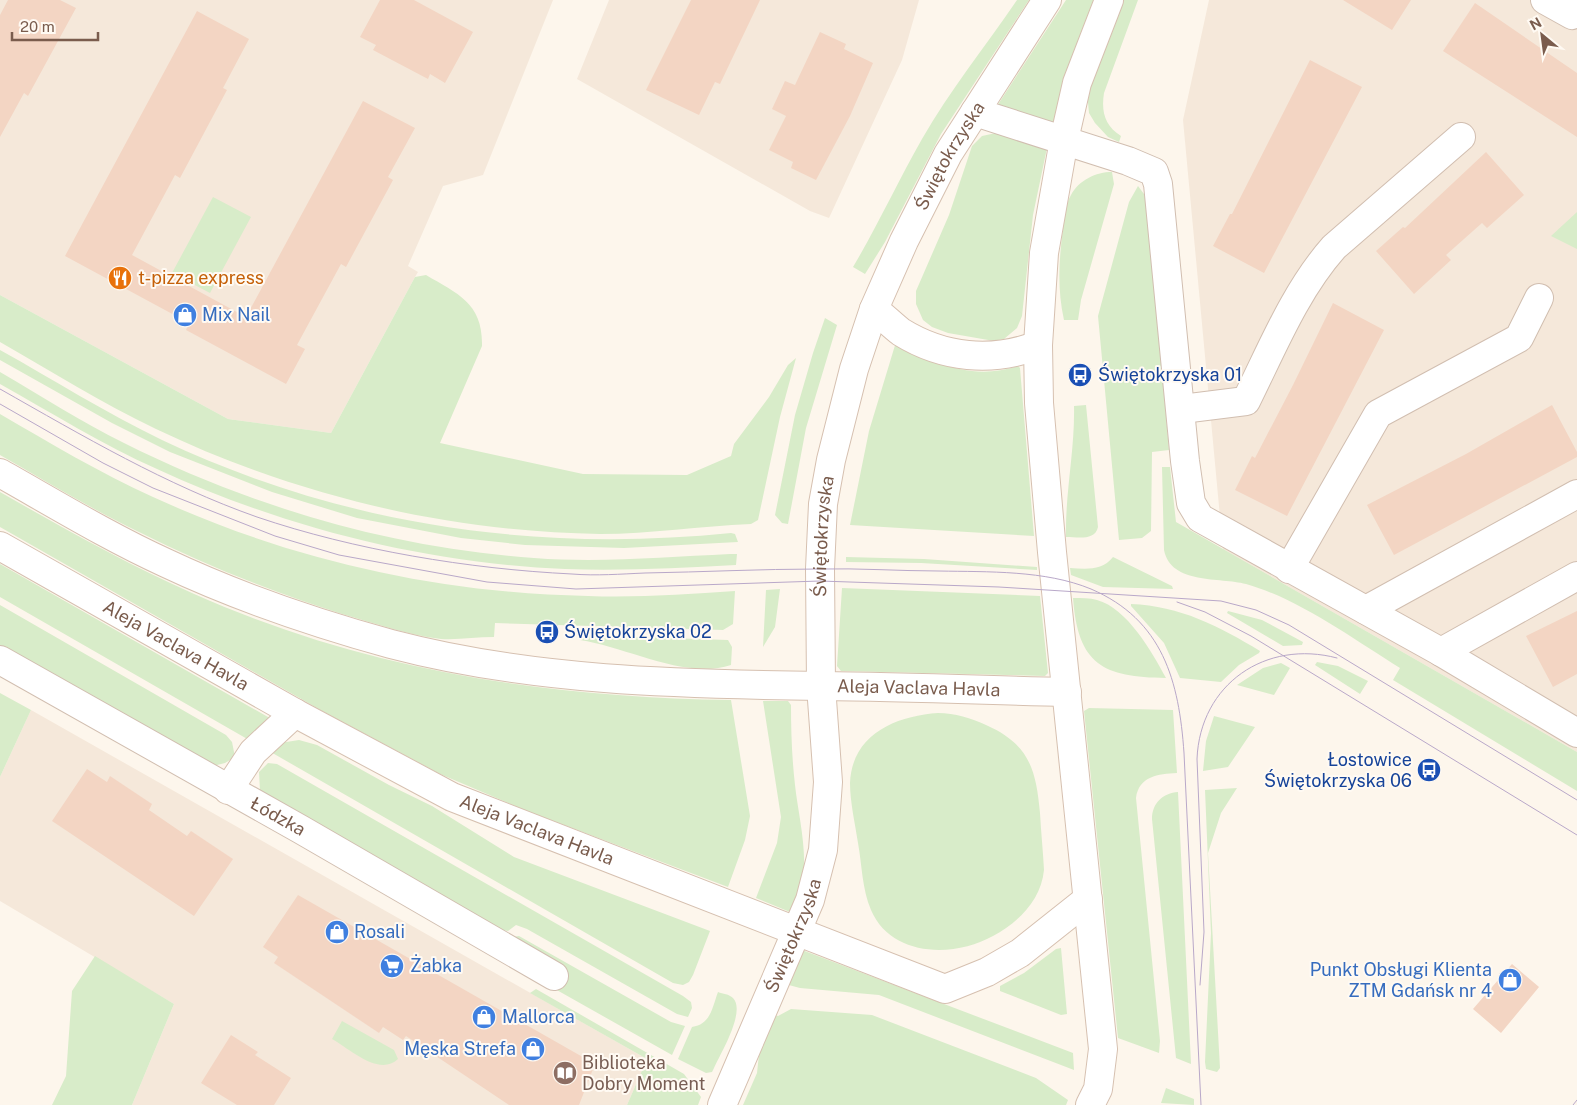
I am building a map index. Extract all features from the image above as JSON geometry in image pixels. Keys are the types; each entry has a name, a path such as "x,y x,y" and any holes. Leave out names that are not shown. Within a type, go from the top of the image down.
{"main road":[{"name":"Świętokrzyska","path":"722,1105 798,931 810,900 823,850 828,782 821,686 820,568 823,504 831,460 854,369 874,309 912,224 948,154 1047,0"},
{"path":"1090,1105 1098,1089 1103,1049 1039,403 1038,345 1044,253 1064,140 1077,83 1109,0"},
{"path":"1545,0 1572,15 1577,12"},
{"path":"975,112 1128,161 1154,172 1158,184 1182,408 1185,461 1194,510 1200,518 1571,722"},
{"path":"1182,408 1246,401 1306,284 1320,263 1334,247 1461,137"},
{"path":"1289,568 1378,414 1519,338 1539,298"},
{"path":"874,309 901,331 936,349 967,356 996,356 1018,353 1038,345"},
{"name":"Aleja Vaclava Havla","path":"0,473 83,520 175,567 237,594 282,610 394,644 473,662 547,674 634,681 1067,692"},
{"path":"1366,610 1577,494"},
{"name":"Aleja Vaclava Havla","path":"0,546 295,713 452,797 945,989 987,972 1020,953 1088,899"},
{"path":"1441,652 1577,576"},
{"name":"Łódzka","path":"0,660 554,976"},
{"path":"228,790 253,752 295,713"}],"shaded area":[{"path":"0,0 553,0 483,175 443,186 408,266 418,272 331,433 228,419 0,295"},
{"path":"609,0 919,0 902,60 829,218 810,211 577,79"},
{"path":"1209,0 1577,0 1577,752 1223,549 1183,120"},
{"path":"31,710 647,1059 627,1105 132,1105 174,1004 0,901 0,777"}],"green space":[{"path":"1017,0 1029,0 941,134 885,242 865,274 853,267 933,121"},
{"path":"1066,0 1098,0 1054,123 997,106"},
{"path":"1121,0 1138,0 1104,93 1103,106 1105,118 1111,128 1121,136 1119,142 1108,137 1095,123 1089,113 1087,92"},
{"path":"996,133 1047,148 1033,215 1022,316 1017,328 1004,339 994,341 948,333 932,327 923,320 916,304 916,291 949,215 972,146 982,136"},
{"path":"1112,172 1114,184 1081,300 1078,320 1064,320 1059,274 1068,203 1074,190 1083,181 1100,173"},
{"path":"1138,186 1144,194 1148,208 1169,450 1152,452 1151,531 1142,538 1119,540 1098,316 1129,202"},
{"path":"213,197 251,217 210,293 172,273"},
{"path":"1577,212 1577,249 1551,236"},
{"path":"426,275 458,294 466,302 478,319 481,331 482,346 440,443 583,474 687,475 731,456 734,444 769,397 788,365 796,358 780,417 758,520 751,524 638,533 543,532 485,526 372,506 262,473 208,452 116,409 0,342 0,295 228,419 331,433 415,277"},
{"path":"825,318 837,325 806,428 788,524 782,523 775,515 795,415"},
{"path":"896,342 925,357 954,368 985,372 1018,366 1020,368 1034,536 850,525 869,431"},
{"path":"0,350 100,408 162,440 230,469 299,493 369,512 440,526 512,535 584,539 657,538 731,533 735,534 738,542 624,548 525,545 461,538 357,518 272,492 170,452 112,423 0,360"},
{"path":"0,372 124,443 173,466 222,487 323,521 428,545 481,553 583,560 737,554 736,565 608,570 565,569 460,559 356,539 255,509 205,490 137,460 0,384"},
{"path":"1086,405 1098,527 1090,536 1081,538 1066,537 1074,406"},
{"path":"0,414 56,447 133,488 205,519 258,539 311,555 365,569 420,580 532,593 625,596 735,591 733,624 723,630 495,623 494,637 441,639 416,635 342,614 265,587 188,556 121,523 0,455"},
{"path":"1162,467 1170,467 1176,522 1577,752 1577,791 1393,680 1400,668 1306,610 1286,599 1246,584 1198,578 1176,569 1168,561 1164,550"},
{"path":"0,492 94,545 167,582 257,620 323,642 389,660 523,685 661,698 731,700 750,816 745,840 728,887 527,811 440,774 324,712 0,527"},
{"path":"846,557 924,559 1037,567 1037,570 921,563 846,562"},
{"path":"1113,557 1172,586 1173,589 1103,587 1071,575 1070,568 1088,569 1099,567 1109,562"},
{"path":"0,564 270,718 249,740 0,597"},
{"path":"842,588 1040,596 1048,673 1045,676 841,671 837,666"},
{"path":"780,589 775,627 763,647 766,590"},
{"path":"1073,598 1097,600 1118,612 1138,632 1166,678 1126,674 1110,670 1098,663 1088,652 1081,639"},
{"path":"1131,604 1183,613 1229,633 1260,651 1239,665 1221,682 1180,678 1164,643"},
{"path":"0,605 226,735 232,742 235,757 225,763 213,766 0,646"},
{"path":"1228,611 1262,620 1303,642 1302,645 1283,646 1227,613"},
{"path":"580,635 728,640 732,647 731,665 713,669 675,666 580,640"},
{"path":"1317,662 1338,666 1368,681 1360,694 1315,665"},
{"path":"1281,663 1290,668 1274,695 1237,685 1263,668"},
{"path":"0,693 31,710 0,777"},
{"path":"763,701 788,701 791,705 793,765 804,850 804,867 798,899 790,912 756,898 777,843 781,817"},
{"path":"1089,708 1173,710 1177,773 1163,774 1145,781 1141,785 1136,798 1160,1041 1159,1053 1118,1038 1084,711"},
{"path":"938,713 969,718 1001,732 1021,750 1028,760 1036,783 1044,870 1042,881 1033,900 1012,924 977,943 943,950 925,949 908,945 893,937 880,926 871,910 864,885 850,783 853,766 859,752 868,740 879,731 907,718"},
{"path":"1214,716 1255,727 1228,767 1203,771 1206,741"},
{"path":"299,740 317,745 389,785 432,806 514,857 710,931 689,982 683,985 673,983 269,751 280,743"},
{"path":"268,763 277,764 683,996 691,1002 692,1008 688,1017 677,1014 527,929 516,925 508,931 503,930 262,794 260,791 259,772"},
{"path":"1237,788 1221,813 1208,853 1220,1068 1217,1072 1206,1069 1205,1062 1211,933 1205,790"},
{"path":"1178,792 1191,1064 1176,1058 1152,819 1154,808 1159,800 1168,794"},
{"path":"519,936 671,1022 685,1026 672,1055 555,989 566,969 513,937"},
{"path":"1061,948 1067,1014 1061,1015 1000,991 1000,986 1024,973 1056,949"},
{"path":"802,950 1073,1053 1074,1070 879,995 800,988 785,984"},
{"path":"95,956 174,1004 132,1105 52,1105 66,1076 72,991"},
{"path":"536,989 684,1074 701,1097 698,1105 627,1105 647,1059 530,993"},
{"path":"718,992 733,998 736,1004 735,1022 727,1043 712,1072 706,1073 678,1059 692,1027 703,1023 710,1014"},
{"path":"791,1009 872,1015 1036,1078 1068,1100 1066,1105 743,1105 757,1073 760,1045 772,1014 778,1016"},
{"path":"342,1021 394,1050 398,1059 390,1064 374,1063 365,1060 332,1039"},
{"path":"1166,1088 1194,1099 1194,1105 1161,1103"}],"building":[{"path":"8,0 60,0 76,8 28,96 24,93 0,137 0,15"},
{"path":"380,0 414,0 473,32 445,83 430,74 428,79 373,50 376,45 360,37"},
{"path":"691,0 760,0 720,84 715,82 699,115 646,90"},
{"path":"1343,0 1411,0 1392,30"},
{"path":"1475,3 1577,73 1577,137 1443,51"},
{"path":"197,11 249,39 223,88 227,90 180,178 175,175 132,255 246,317 363,101 415,128 388,177 393,180 346,267 341,264 297,345 305,349 286,384 186,330 189,323 65,256"},
{"path":"820,32 846,44 844,49 873,63 850,116 816,180 791,168 793,162 769,150 786,116 772,109 785,81 795,85"},
{"path":"1310,60 1362,87 1264,273 1213,246 1230,214 1232,214"},
{"path":"1486,152 1524,195 1487,228 1482,223 1446,255 1451,260 1414,294 1376,251 1403,227 1405,228"},
{"path":"1333,303 1384,330 1287,516 1235,490 1252,456 1255,458"},
{"path":"1552,405 1577,452 1577,457 1394,555 1367,505 1466,454"},
{"path":"1577,611 1577,674 1553,687 1526,636"},
{"path":"87,769 107,782 110,776 152,804 149,810 187,836 191,831 233,859 194,916 52,821"},
{"path":"298,895 595,1064 579,1105 509,1105 406,1036 403,1040 383,1027 379,1033 274,963 278,957 263,947"},
{"path":"1512,964 1539,987 1501,1033 1473,1009"},
{"path":"231,1035 258,1052 255,1055 291,1078 274,1105 237,1105 201,1083"}],"tram line":[{"path":"0,389 126,459 223,504 294,529 412,556 493,568 581,575 834,569 1016,573 1055,578 1073,583 1091,589 1115,602 1135,618 1151,636 1163,656 1171,678 1182,727 1201,1105"},
{"path":"0,404 103,463 153,488 275,536 339,555 487,582 576,589 820,581 999,587 1221,601 1256,610 1289,625 1577,800"},
{"path":"1177,602 1205,612 1251,636 1577,835"},
{"path":"1200,985 1204,932 1197,759 1201,732 1210,709 1224,689 1242,673 1262,662 1286,655 1311,654 1337,658"},
{"path":"1573,1105 1577,1100"}],"place":[{"name":"t-pizza express","path":"120,278"},
{"name":"Mix Nail","path":"185,315"},
{"name":"Świętokrzyska 01","path":"1080,375"},
{"name":"Świętokrzyska 02","path":"547,632"},
{"name":"Łostowice Świętokrzyska 06","path":"1429,770"},
{"name":"Rosali","path":"337,932"},
{"name":"Żabka","path":"392,966"},
{"name":"Punkt Obsługi Klienta ZTM Gdańsk nr 4","path":"1510,980"},
{"name":"Mallorca","path":"484,1017"},
{"name":"Męska Strefa","path":"533,1049"},
{"name":"Biblioteka Dobry Moment","path":"565,1073"}]}
